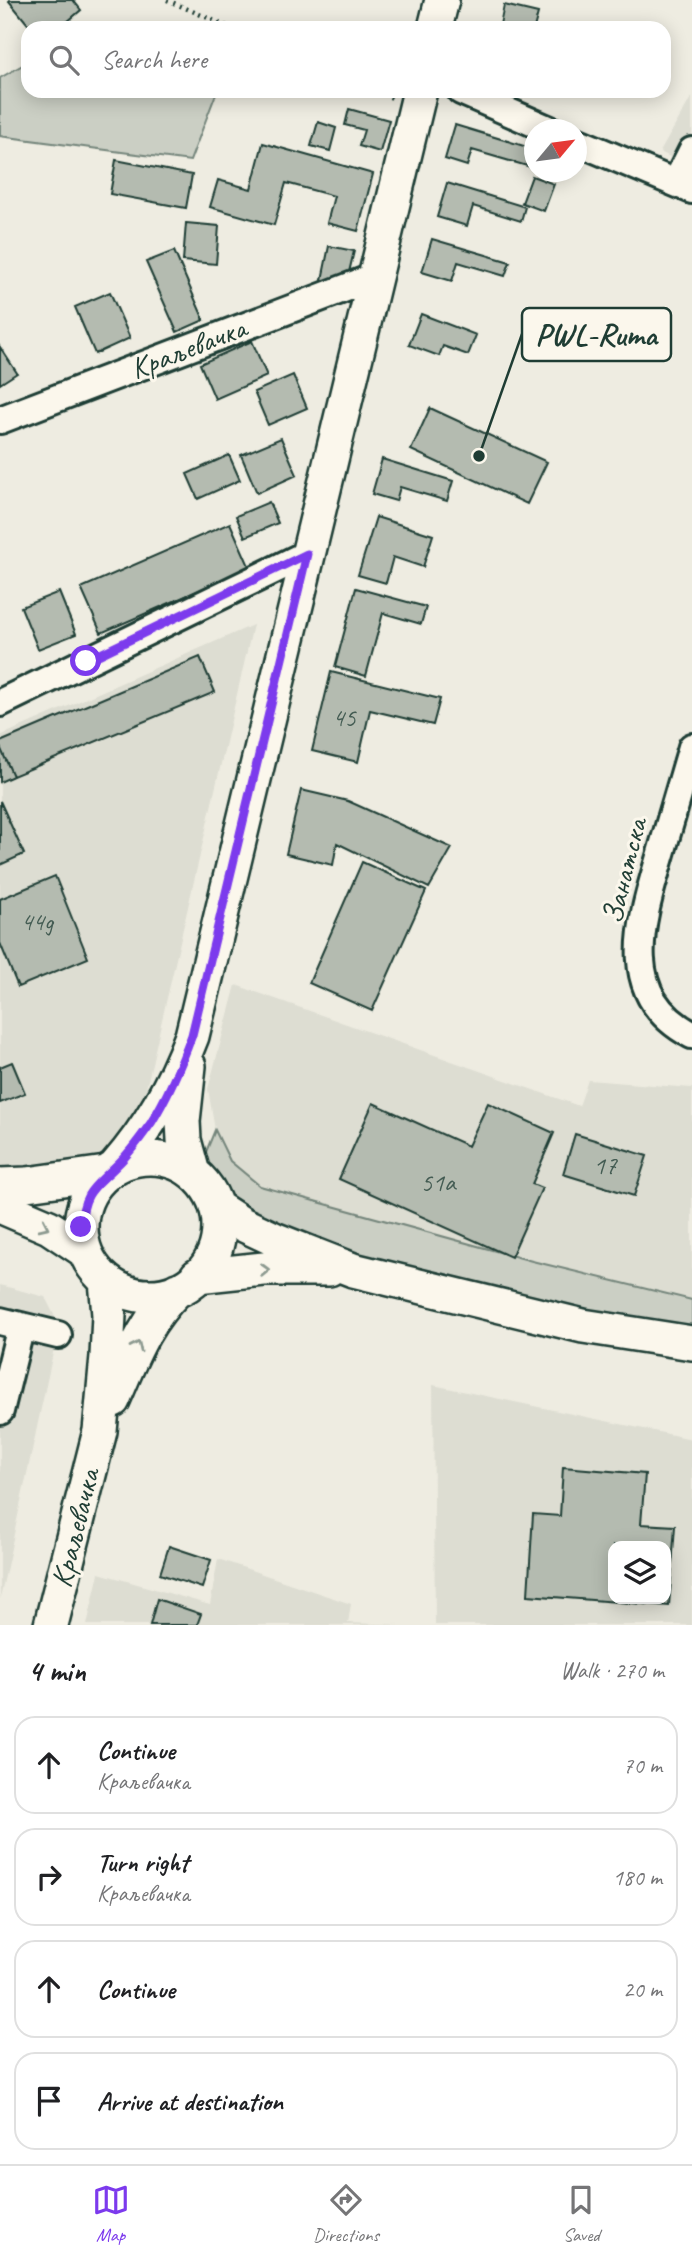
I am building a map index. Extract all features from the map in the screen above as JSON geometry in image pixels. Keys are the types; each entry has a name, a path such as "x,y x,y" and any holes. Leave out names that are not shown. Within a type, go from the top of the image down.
{"main road":[{"path":"437,21 442,0"},
{"path":"193,1174 184,1140 183,1121 192,1035 418,98"},
{"path":"0,1185 27,1184 111,1170 139,1158 176,1163 205,1185 216,1207 216,1244 206,1267 187,1283 164,1294 140,1295 127,1292 97,1272 85,1251 81,1227 85,1203 90,1192 111,1170 152,1121 192,1035"},
{"path":"0,1206 49,1227 85,1251"},
{"path":"216,1207 242,1224 274,1239 353,1270 583,1326 692,1343"},
{"path":"187,1283 264,1269 353,1270"},
{"name":"Краљевачка","path":"51,1625 100,1431 109,1315 106,1280"},
{"name":"Краљевачка","path":"100,1431 147,1325 158,1309 187,1283"}],"street":[{"path":"477,98 525,119"},
{"path":"587,146 684,187 692,151"},
{"name":"Краљевачка","path":"0,420 377,276"},
{"path":"0,703 307,554"},
{"name":"Занатска","path":"692,747 639,939 643,976 660,1010 692,1035"},
{"path":"0,1410 10,1324 58,1335"}],"path":[{"path":"167,0 216,21"}],"shaded area":[{"path":"21,66 21,98 214,98 190,161 0,136 0,78"},
{"path":"692,96 692,168 660,152"},
{"path":"253,625 138,1124 96,1160 0,1171 0,736"},
{"path":"236,985 579,1106 588,1080 692,1088 692,1300 532,1261 260,1186 230,1161 215,1130 208,1089"},
{"path":"215,1130 230,1161 260,1186 532,1261 692,1300 692,1334 551,1309 306,1243 229,1206 201,1164"},
{"path":"0,1285 45,1297 59,1325 0,1599"},
{"path":"433,1385 692,1439 692,1625 435,1625"},
{"path":"218,1559 351,1604 348,1623 400,1625 87,1625 99,1573 210,1605"}],"building":[{"path":"73,0 81,10 68,21 25,21 9,1"},
{"path":"504,5 538,13 536,21 501,21"},
{"path":"349,109 389,120 380,152 359,146 364,130 345,125"},
{"path":"318,122 336,128 330,151 311,146"},
{"path":"455,125 524,146 524,165 472,150 467,166 445,159"},
{"path":"263,143 373,174 358,231 327,223 334,196 286,183 274,225 210,207 218,180 251,189"},
{"path":"116,160 192,175 186,208 110,194"},
{"path":"530,182 554,184 544,211 522,203"},
{"path":"447,183 525,207 521,221 473,206 467,226 437,217"},
{"path":"186,223 219,226 216,264 183,261"},
{"path":"432,239 510,262 505,276 458,262 452,281 422,272"},
{"path":"329,246 354,251 346,285 322,280"},
{"path":"174,251 204,320 177,332 146,262"},
{"path":"110,292 130,338 95,354 75,307"},
{"path":"421,314 476,335 468,355 443,346 439,356 409,345"},
{"path":"252,341 267,376 215,399 200,364"},
{"path":"0,347 17,373 0,384"},
{"path":"293,375 307,408 268,425 254,392"},
{"path":"430,408 547,462 527,504 411,450"},
{"path":"281,438 297,475 257,493 241,455"},
{"path":"229,455 240,480 198,499 187,474"},
{"path":"382,459 453,481 447,501 400,487 396,501 372,494"},
{"path":"269,502 278,523 245,537 236,516"},
{"path":"376,517 433,535 423,567 393,557 386,583 358,575"},
{"path":"230,523 250,568 101,633 81,588"},
{"path":"356,588 426,607 421,624 383,613 366,676 335,667"},
{"path":"59,592 76,634 38,649 21,607"},
{"path":"200,657 215,692 13,776 0,742"},
{"path":"331,672 440,699 433,725 370,710 358,762 312,751"},
{"path":"0,747 13,776 0,782"},
{"path":"301,790 348,801 452,848 429,888 337,843 333,865 286,854"},
{"path":"0,801 24,854 0,865"},
{"path":"362,862 426,891 372,1011 309,983"},
{"path":"55,876 88,958 18,987 0,943 0,899"},
{"path":"12,1062 25,1093 0,1103 0,1067"},
{"path":"373,1103 468,1146 488,1103 554,1133 532,1184 542,1188 511,1257 339,1179"},
{"path":"575,1134 647,1156 634,1196 563,1174"},
{"path":"563,1467 645,1474 641,1524 675,1526 671,1579 671,1541 608,1541 608,1601 528,1595 533,1514 560,1516"},
{"path":"169,1546 211,1560 202,1588 160,1574"},
{"path":"157,1599 201,1614 197,1625 150,1625"}],"place":[{"name":"PWL-Ruma","path":"479,456"}],"route":[{"path":"81,1227 85,1203 90,1192 106,1173 116,1166 152,1121 192,1035 307,554 86,661"}]}
